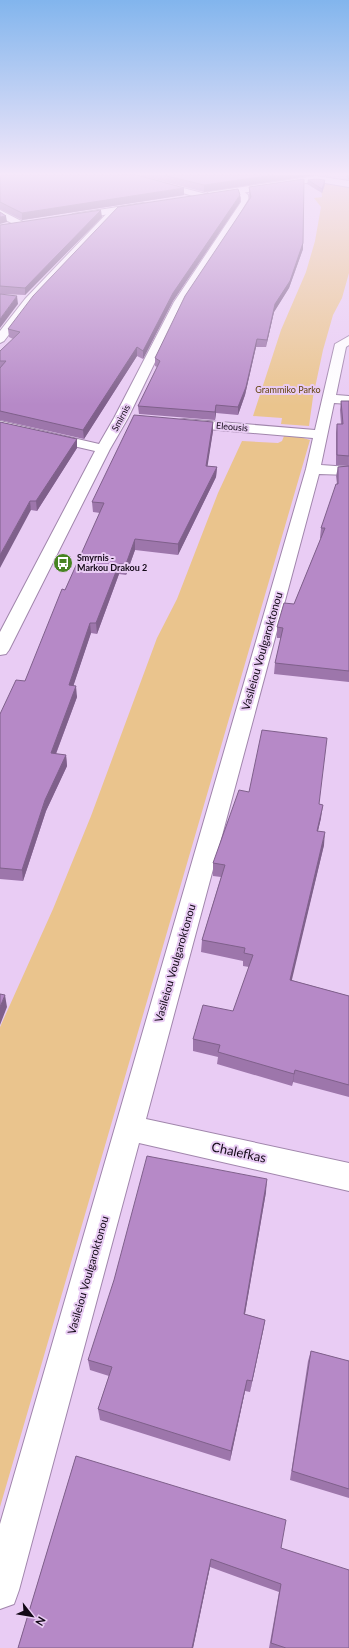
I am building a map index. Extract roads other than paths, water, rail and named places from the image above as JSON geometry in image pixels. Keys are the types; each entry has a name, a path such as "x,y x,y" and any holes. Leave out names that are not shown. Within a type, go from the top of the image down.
{"street":[{"path":"0,339 29,301 75,252"},
{"name":"Smirnis","path":"0,650 180,302 213,252"},
{"path":"16,300 29,301"},
{"name":"Vasileiou Voulgaroktonou","path":"0,1590 312,469 340,347 341,344 349,340"},
{"path":"329,399 349,400"},
{"path":"121,418 137,419"},
{"name":"Eleousis","path":"168,422 319,434"},
{"path":"0,425 103,449"},
{"path":"312,469 349,471"},
{"name":"Chalefkas","path":"128,1128 349,1176"}],"place":[{"name":"Smyrnis - Markou Drakou 2","path":"63,563"}],"park label":[{"name":"Grammiko Parko","path":"288,390"}]}
